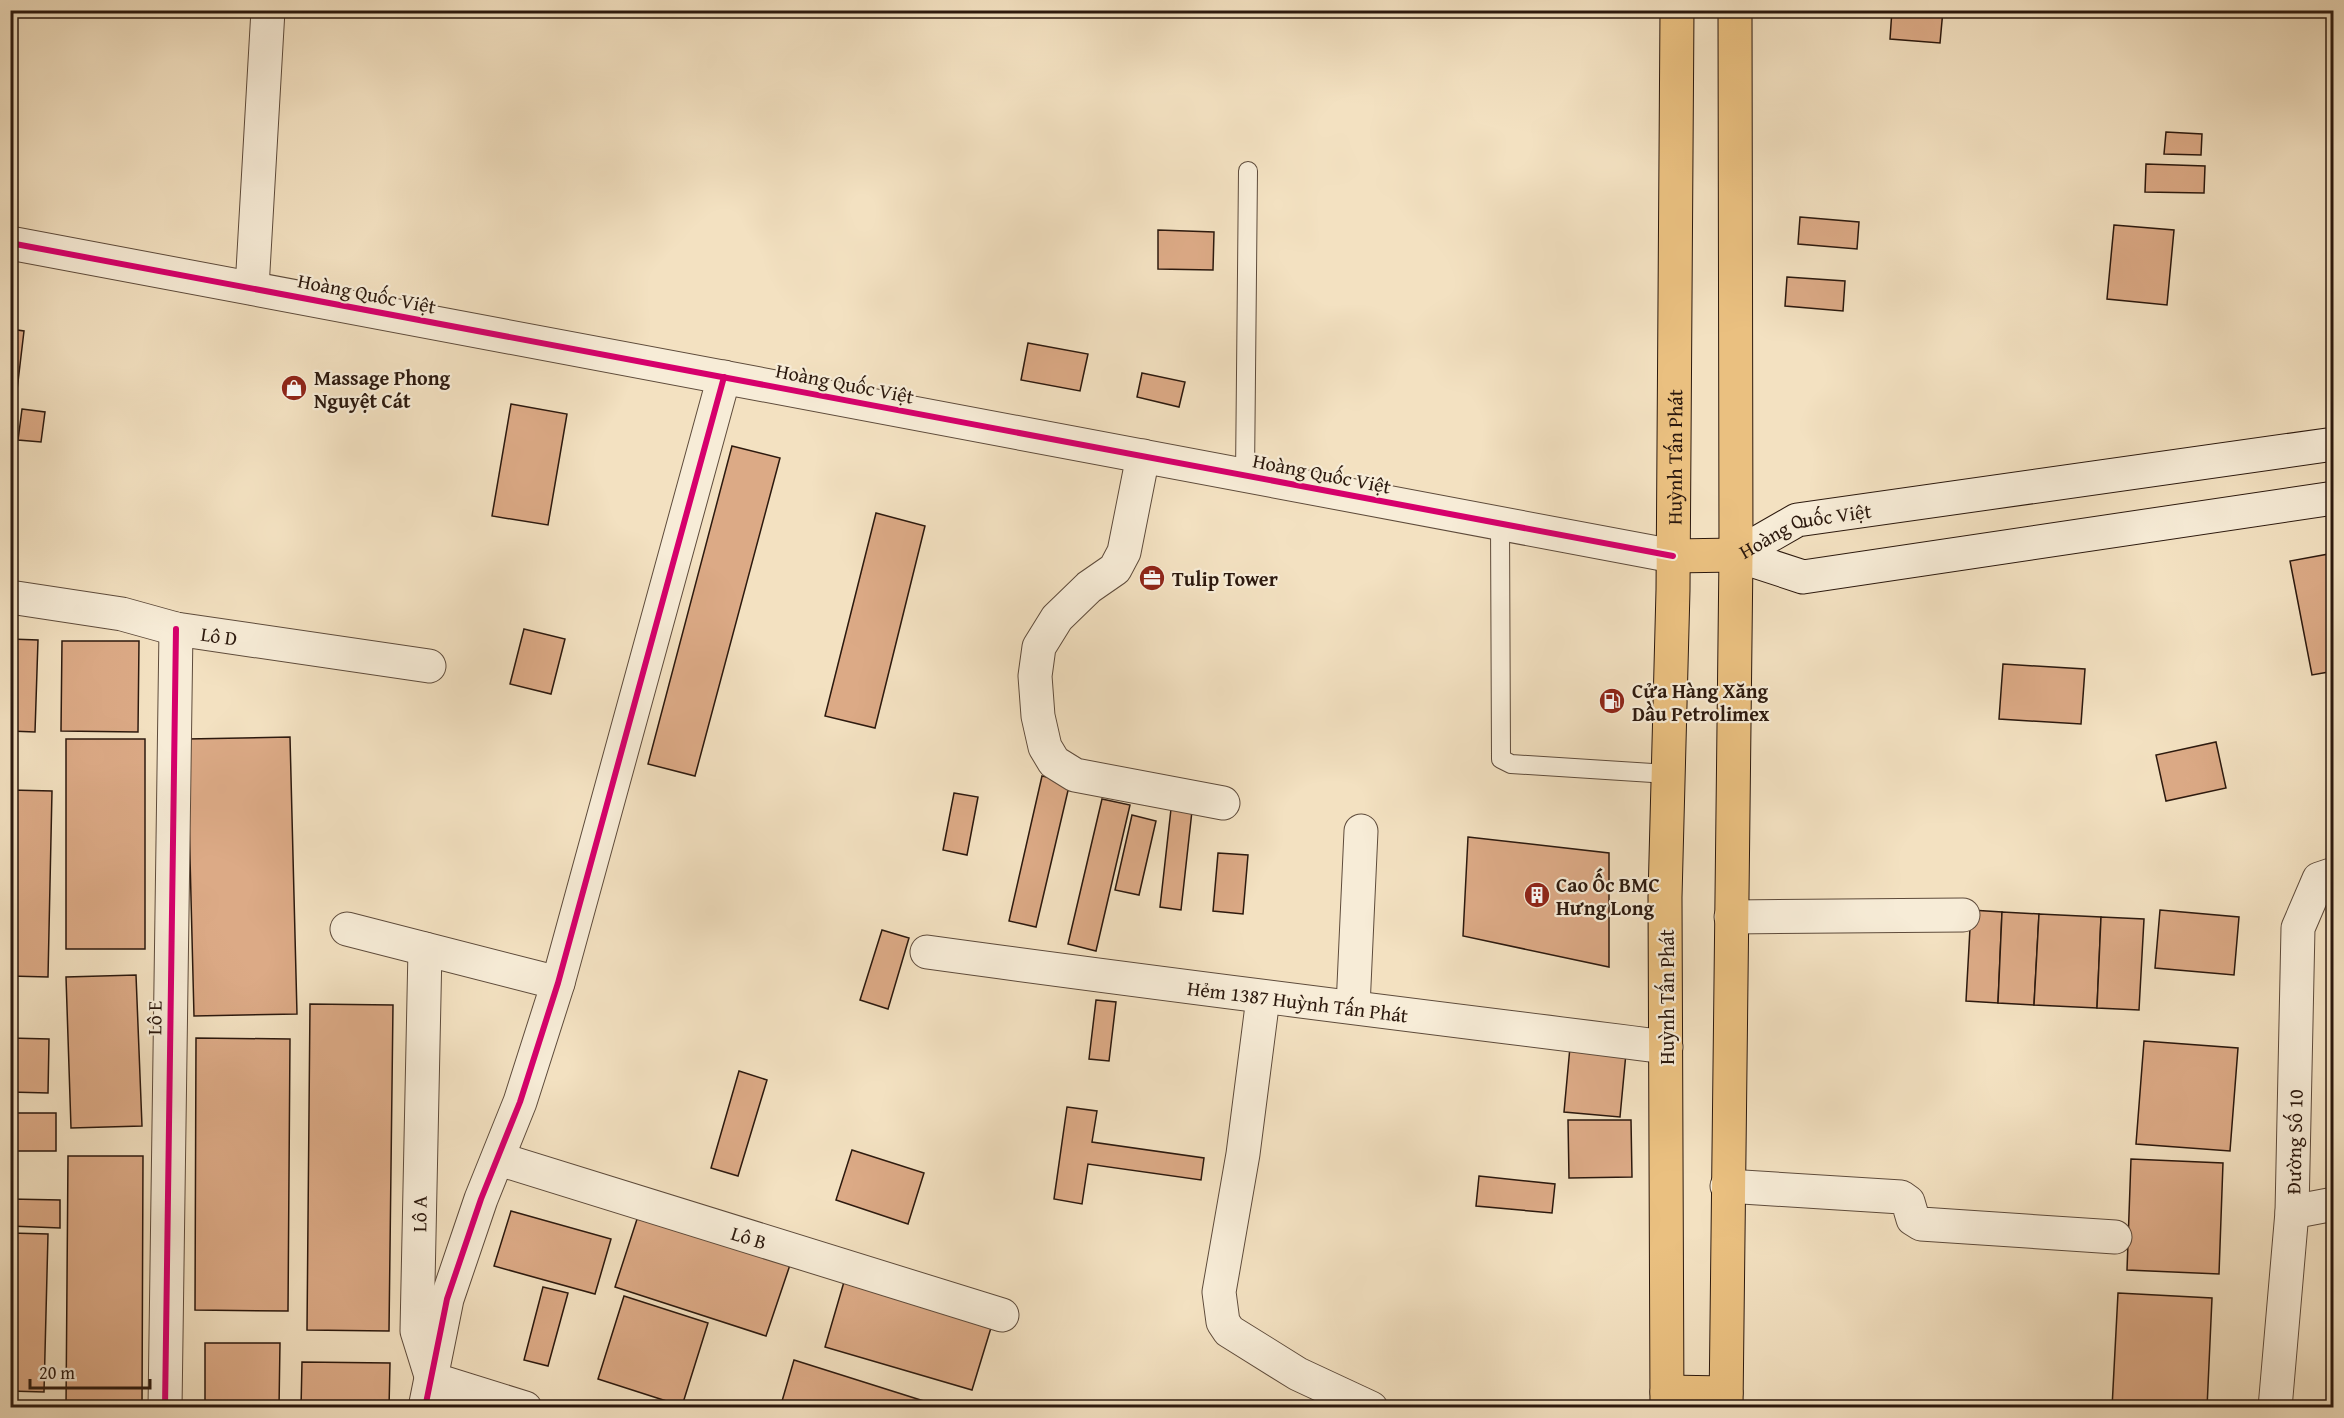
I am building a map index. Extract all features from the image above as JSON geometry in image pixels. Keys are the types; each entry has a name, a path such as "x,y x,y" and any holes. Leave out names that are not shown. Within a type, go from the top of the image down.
{"main road":[{"name":"Huỳnh Tấn Phát","path":"1666,1400 1668,774 1673,556 1677,10"},
{"path":"1666,1400 1726,1400 1726,1186 1736,555 1735,10"},
{"path":"1673,556 1736,555"}],"street":[{"path":"252,288 268,10"},
{"name":"Hoàng Quốc Việt","path":"10,243 1673,556"},
{"path":"525,1407 429,1393 447,1299 481,1198 499,1159 520,1102 558,983 724,377"},
{"name":"Hoàng Quốc Việt","path":"1736,555 1797,519 2334,444"},
{"path":"1143,456 1124,552 1115,569 1089,587 1057,618 1039,646 1035,676 1038,716 1045,747 1054,762 1075,775 1223,803"},
{"name":"Hoàng Quốc Việt","path":"1736,555 1803,577 2334,498"},
{"name":"Lô D","path":"10,597 122,614 176,629 429,666"},
{"name":"Lô E","path":"165,1407 176,629"},
{"path":"1353,1007 1361,831"},
{"name":"Đường Số 10","path":"2275,1407 2292,1212 2298,928 2326,876"},
{"path":"1731,917 1964,915"},
{"path":"347,929 558,983"},
{"name":"Lô A","path":"425,949 417,1331 429,1393"},
{"name":"Hẻm 1387 Huỳnh Tấn Phát","path":"927,952 1263,998 1353,1007 1666,1047"},
{"path":"1263,998 1243,1154 1219,1292 1220,1312 1223,1322 1230,1331 1298,1374 1371,1407"},
{"name":"Lô B","path":"499,1159 1002,1315"},
{"path":"1726,1186 1901,1197 1908,1202 1913,1219 1921,1224 2115,1237"},
{"path":"2292,1212 2334,1204"}],"lane":[{"path":"1245,475 1248,171"},
{"path":"1500,523 1501,759 1511,764 1668,774"}],"building":[{"path":"1892,10 1943,10 1940,43 1890,39"},
{"path":"2166,132 2202,134 2201,155 2164,154"},
{"path":"2146,164 2205,166 2204,193 2145,192"},
{"path":"1800,217 1859,222 1857,249 1798,244"},
{"path":"2114,225 2174,230 2167,305 2107,299"},
{"path":"1158,230 1214,232 1213,270 1158,269"},
{"path":"1787,277 1845,281 1843,311 1785,306"},
{"path":"10,329 24,331 11,441 10,440"},
{"path":"1028,343 1088,354 1080,391 1021,380"},
{"path":"1142,373 1185,382 1179,407 1137,397"},
{"path":"511,404 567,414 548,525 492,516"},
{"path":"22,409 45,412 41,442 18,440"},
{"path":"732,446 780,458 695,776 648,764"},
{"path":"876,513 925,526 875,728 825,716"},
{"path":"2334,553 2334,671 2312,675 2290,561"},
{"path":"524,629 565,639 551,694 510,684"},
{"path":"10,639 38,640 35,732 10,731"},
{"path":"62,641 139,641 138,732 61,731"},
{"path":"2003,664 2085,669 2081,724 1999,719"},
{"path":"290,737 297,1014 194,1016 187,739"},
{"path":"66,739 145,739 145,949 66,949"},
{"path":"2216,742 2226,788 2166,801 2156,755"},
{"path":"1042,776 1070,782 1036,927 1009,921"},
{"path":"10,790 52,791 48,977 10,976"},
{"path":"954,793 978,797 967,855 943,850"},
{"path":"1102,799 1130,805 1096,951 1068,944"},
{"path":"1171,809 1192,811 1181,910 1160,907"},
{"path":"1132,815 1156,821 1139,895 1115,890"},
{"name":"Cao Ốc BMC Hưng Long","path":"1468,837 1609,853 1609,967 1463,936"},
{"path":"1218,853 1248,855 1243,914 1213,911"},
{"path":"1971,910 2002,912 1998,1003 1966,1001"},
{"path":"2160,910 2239,917 2234,975 2155,968"},
{"path":"2002,912 2039,914 2034,1005 1998,1003"},
{"path":"2039,914 2101,917 2097,1008 2034,1005"},
{"path":"2101,917 2144,919 2139,1010 2097,1008"},
{"path":"882,930 909,938 888,1009 860,1000"},
{"path":"136,975 142,1126 71,1128 66,977"},
{"path":"1096,1000 1116,1002 1109,1061 1089,1059"},
{"path":"310,1004 393,1005 389,1331 307,1330"},
{"path":"10,1038 49,1039 48,1093 10,1092"},
{"path":"196,1038 290,1039 288,1311 195,1310"},
{"path":"2144,1041 2238,1048 2230,1151 2136,1144"},
{"path":"1570,1047 1626,1053 1620,1117 1564,1112"},
{"path":"739,1071 767,1080 738,1176 711,1168"},
{"path":"1067,1107 1097,1111 1092,1142 1204,1158 1201,1180 1088,1164 1082,1204 1054,1199"},
{"path":"10,1113 56,1113 56,1151 10,1151"},
{"path":"1568,1120 1631,1120 1632,1177 1569,1178"},
{"path":"852,1150 924,1173 908,1224 836,1200"},
{"path":"68,1156 143,1156 142,1408 66,1408"},
{"path":"2131,1159 2223,1163 2219,1274 2127,1270"},
{"path":"1479,1176 1555,1184 1552,1213 1476,1206"},
{"path":"10,1199 60,1200 60,1228 10,1226"},
{"path":"640,1210 792,1259 766,1336 615,1287"},
{"path":"511,1211 611,1239 595,1294 494,1266"},
{"path":"10,1233 48,1234 44,1392 10,1391"},
{"path":"846,1275 994,1318 972,1390 825,1347"},
{"path":"543,1287 568,1293 548,1366 524,1360"},
{"path":"2118,1293 2212,1298 2207,1408 2112,1408"},
{"path":"624,1296 708,1323 682,1406 598,1379"},
{"path":"205,1343 280,1343 279,1408 205,1408"},
{"path":"794,1360 946,1408 780,1408"},
{"path":"302,1362 390,1363 389,1408 301,1408"}],"cycle path":[{"path":"10,243 1673,556"},
{"path":"425,1408 447,1299 481,1199 520,1102 558,983 724,377"},
{"path":"165,1408 176,629"}],"place":[{"name":"Massage Phong Nguyệt Cát","path":"294,388"},
{"name":"Tulip Tower","path":"1152,578"},
{"name":"Cửa Hàng Xăng Dầu Petrolimex","path":"1612,701"},
{"name":"Cao Ốc BMC Hưng Long","path":"1537,895"}]}
